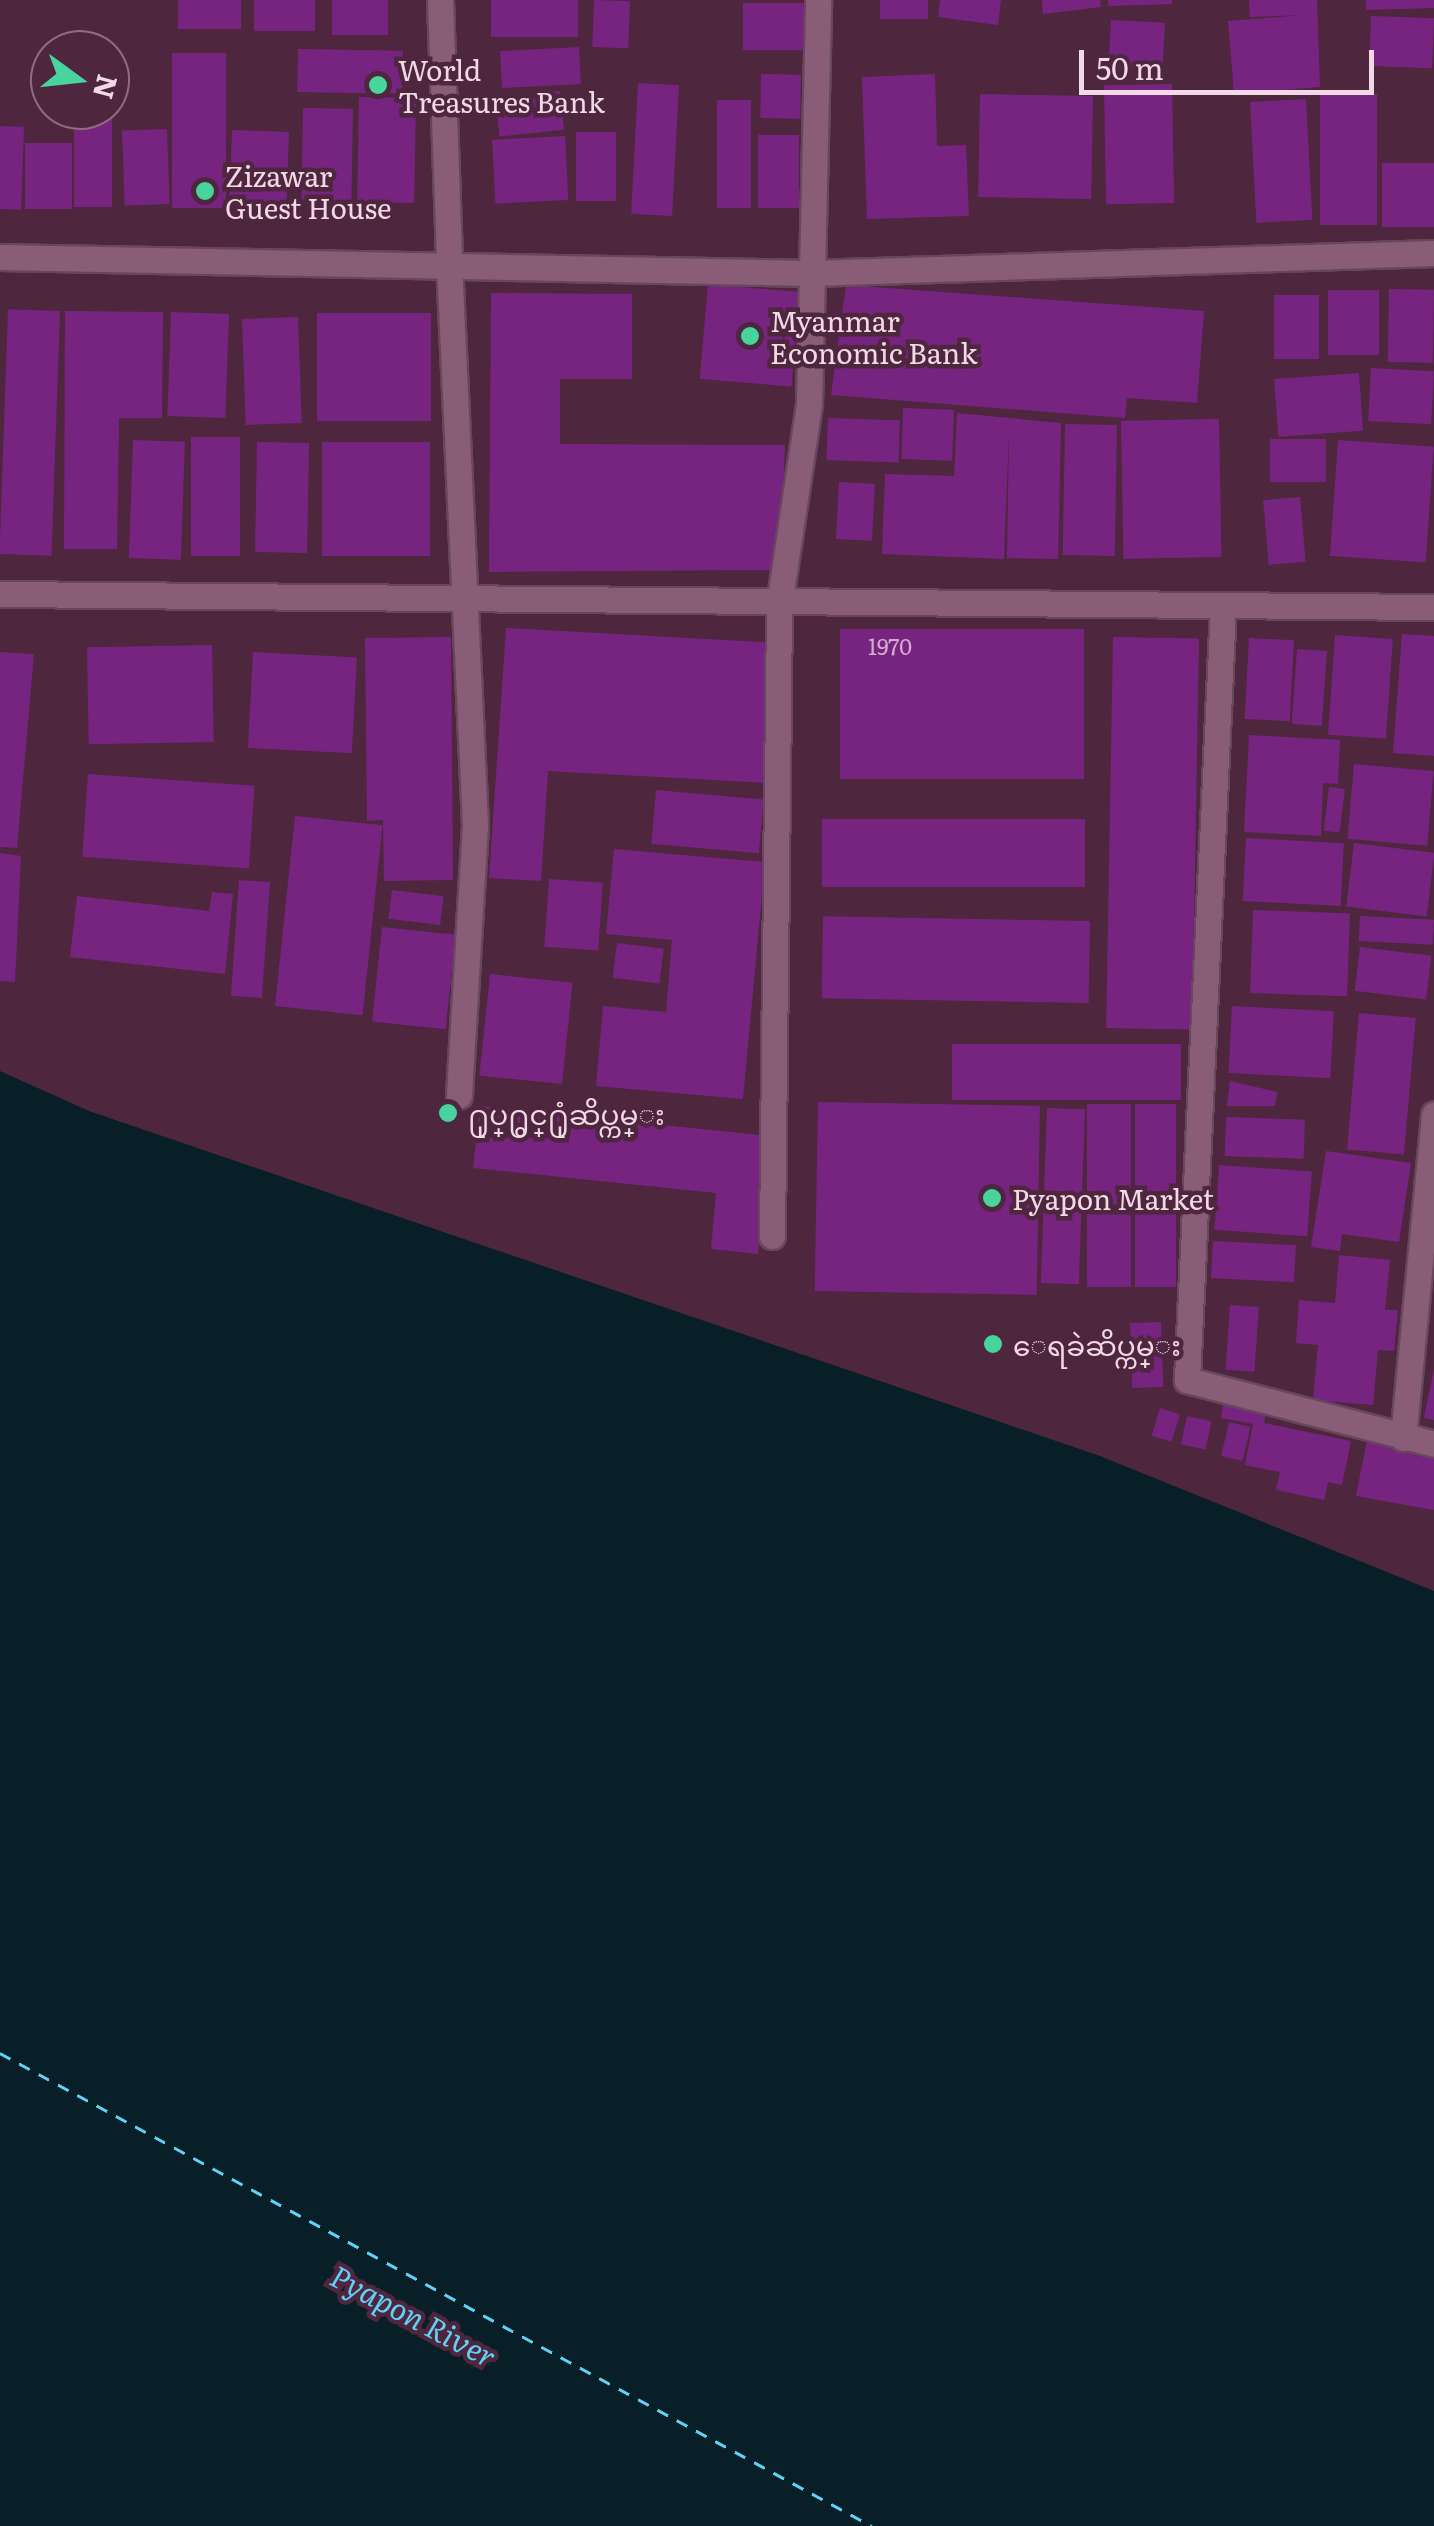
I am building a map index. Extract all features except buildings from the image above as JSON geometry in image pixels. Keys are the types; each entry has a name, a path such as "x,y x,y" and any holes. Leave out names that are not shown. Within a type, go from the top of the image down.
{"street":[{"path":"440,0 448,262 475,824 459,1096"},
{"path":"772,1236 779,605 809,405 818,0"},
{"path":"0,257 448,262 811,272 1434,253"},
{"path":"0,594 779,605 1434,608"},
{"path":"1223,607 1187,1380 1434,1444"},
{"path":"1404,1438 1434,1114"}],"water":[{"name":"Pyapon River","path":"0,1071 89,1111 1100,1456 1434,1591 1434,2526 0,2526"}],"ferry route":[{"path":"0,2053 872,2526"}],"place":[{"name":"World Treasures Bank","path":"378,85"},
{"name":"Zizawar Guest House","path":"205,191"},
{"name":"Myanmar Economic Bank","path":"750,336"},
{"name":"႐ုပ္႐ွင္႐ုံဆိပ္ကမ္း","path":"448,1113"},
{"name":"Pyapon Market","path":"992,1198"},
{"name":"ေရခဲဆိပ္ကမ္း","path":"993,1344"}]}
